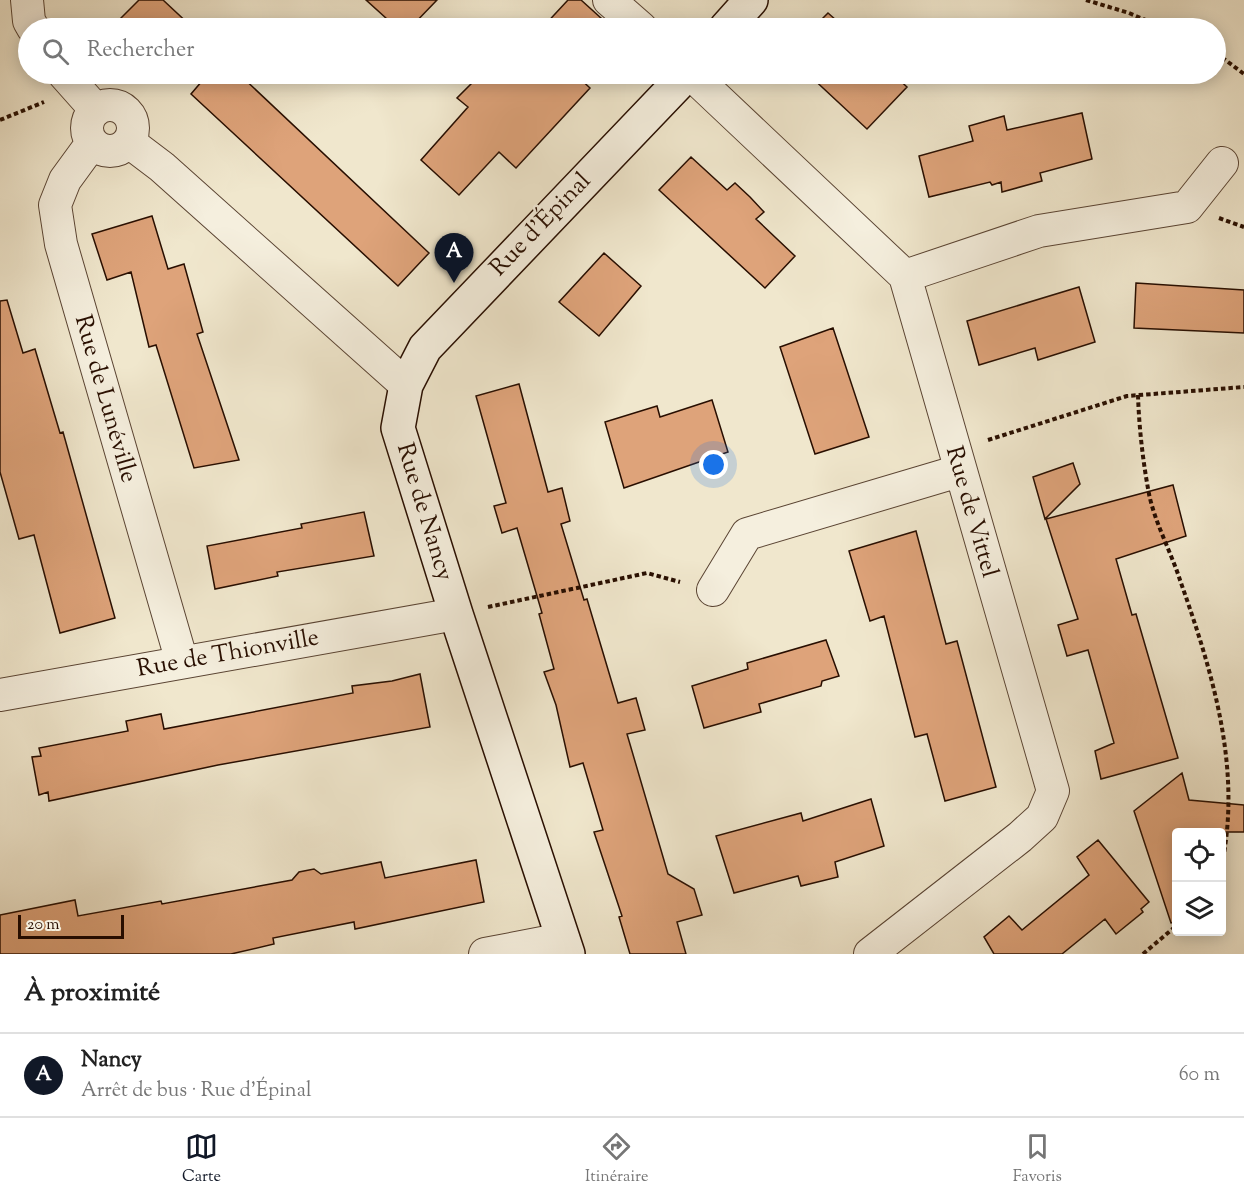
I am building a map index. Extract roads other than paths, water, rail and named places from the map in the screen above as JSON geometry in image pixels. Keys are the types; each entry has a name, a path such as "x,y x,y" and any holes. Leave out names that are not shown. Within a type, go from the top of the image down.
{"street":[{"path":"27,0 29,18"},
{"path":"609,0 630,18"},
{"path":"735,18 751,0"},
{"path":"58,84 96,110"},
{"name":"Rue d’Épinal","path":"406,385 424,348 677,84"},
{"path":"703,84 905,276 1039,231 1187,207 1222,163"},
{"path":"110,105 117,106 129,115 133,129 129,142 111,152 98,148 92,143 88,136 88,122 96,110 110,105"},
{"path":"129,142 162,167 406,385"},
{"name":"Rue de Lunéville","path":"92,143 65,180 55,205 61,244 182,662"},
{"name":"Rue de Vittel","path":"870,954 1020,837 1042,817 1053,790 956,461 905,276"},
{"name":"Rue de Nancy","path":"406,385 398,428 456,614 565,946"},
{"path":"713,591 747,534 956,461"},
{"name":"Rue de Thionville","path":"0,695 456,614"},
{"path":"485,954 565,946"}],"place":[{"name":"Nancy","path":"454,283"}]}
